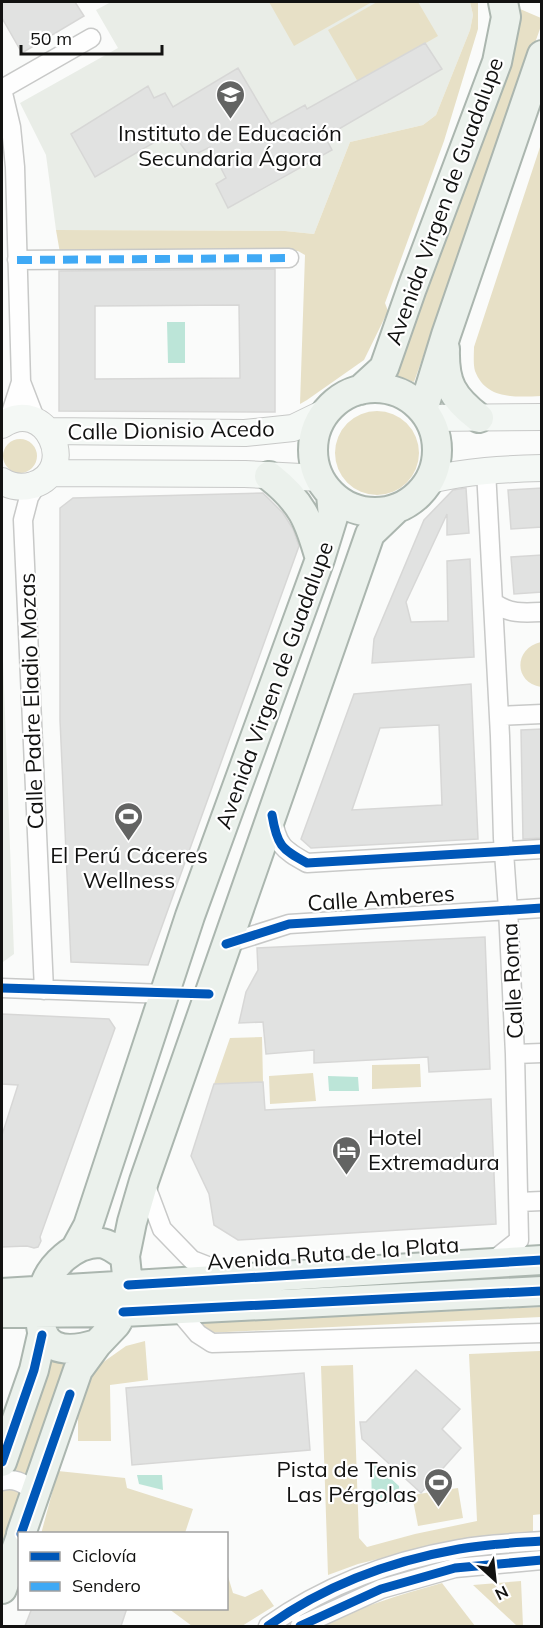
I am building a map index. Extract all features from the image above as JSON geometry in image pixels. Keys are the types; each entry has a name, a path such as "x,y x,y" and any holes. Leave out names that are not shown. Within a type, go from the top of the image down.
{"main road":[{"name":"Avenida Virgen de Guadalupe","path":"360,390 384,368 497,62 506,17 503,2"},
{"name":"Avenida Virgen de Guadalupe","path":"426,414 446,334 542,56"},
{"path":"446,334 444,371 448,382 462,405 478,418"},
{"path":"377,388 394,391 410,398 426,414 437,442 437,462 430,480 410,502 396,509 379,512 362,511 345,505 325,486 314,462 313,444 317,427 326,412 341,398 360,390 377,388"},
{"name":"Calle Dionisio Acedo","path":"4,423 16,419 42,426 245,433 293,428 326,412"},
{"path":"426,414 478,418 542,417"},
{"path":"42,426 54,441 56,451 55,462 44,478"},
{"path":"430,480 456,473 542,468"},
{"name":"Calle Dionisio Acedo","path":"3,482 16,487 27,487 44,478 245,474 325,486"},
{"path":"269,476 288,491 305,514 320,559"},
{"name":"Avenida Virgen de Guadalupe","path":"42,1312 58,1264 76,1248 88,1226 194,905 320,559 333,517 325,486"},
{"name":"Avenida Virgen de Guadalupe","path":"125,1299 125,1256 132,1221 144,1181 370,534 396,509"},
{"path":"76,1248 102,1243 125,1256"},
{"name":"Avenida Ruta de la Plata","path":"125,1299 241,1279 542,1260"},
{"name":"Avenida Ruta de la Plata","path":"125,1299 177,1309 542,1291"},
{"path":"2,1293 42,1312"},
{"path":"2,1313 42,1312 125,1299 116,1324 97,1344 78,1370 21,1532"},
{"path":"42,1312 50,1344 72,1350 97,1344"},
{"path":"2,1462 34,1370 42,1312"},
{"path":"2,1589 18,1545"}],"street":[{"path":"4,423 11,413 21,382 15,168 2,94 91,38"},
{"path":"2,145 15,168"},
{"path":"17,260 289,258"},
{"path":"21,382 42,426"},
{"name":"Calle Roma","path":"486,470 515,1054 519,1202 519,1240 489,1263"},
{"name":"Calle Padre Eladio Mozas","path":"44,478 29,496 23,520 44,990"},
{"name":"Calle Padre Eladio Mozas","path":"3,482 23,520"},
{"path":"494,603 504,610 517,613 542,612"},
{"path":"499,716 542,714"},
{"name":"Calle Amberes","path":"272,815 275,833 284,850 307,863 542,849"},
{"name":"Calle Amberes","path":"226,944 288,924 542,908"},
{"path":"2,988 166,994"},
{"path":"515,1054 542,1053"},
{"path":"144,1181 162,1229 192,1260 241,1279"},
{"path":"519,1202 542,1201"},
{"path":"177,1309 198,1334 212,1343 542,1333"},
{"path":"2,1481 11,1479 23,1483 32,1490 34,1500"},
{"path":"268,1626 328,1590 385,1567 459,1549 542,1541"},
{"path":"300,1626 381,1589 455,1568 542,1560"}],"shaded area":[{"name":"Instituto de Educación Secundaria Ágora","path":"111,2 470,2 473,15 470,30 436,115 423,125 350,142 314,234 285,231 56,230 46,155 20,103 118,48 96,10"},
{"path":"269,2 372,2 294,46"},
{"path":"377,2 418,2 438,36 358,82 328,30"},
{"path":"470,2 478,2 478,29 444,141 385,303 388,311 364,360 307,400 300,404 305,255 298,251 60,253 56,230 285,231 314,234 350,142 423,125 436,115 470,30 473,15"},
{"path":"520,9 541,18 541,26 414,382 395,375"},
{"path":"541,144 541,396 503,395 486,387 480,380 474,368 474,347"},
{"path":"167,322 185,322 185,363 168,363"},
{"path":"377,411 400,418 412,430 419,453 412,476 400,488 377,495 354,488 342,476 335,453 342,430 354,418"},
{"path":"20,439 32,444 37,456 32,468 20,473 8,468 3,456 8,444"},
{"path":"2,634 14,954 3,962 2,962"},
{"path":"541,642 541,687 525,679 520,665 526,651 532,645"},
{"path":"262,1037 263,1082 214,1084 230,1038"},
{"path":"420,1064 421,1087 372,1089 372,1065"},
{"path":"313,1073 316,1101 270,1104 269,1076"},
{"path":"328,1076 358,1077 359,1091 329,1091"},
{"path":"542,1307 541,1317 206,1333 202,1322"},
{"path":"145,1341 148,1380 110,1385 111,1441 78,1441 78,1395 102,1363 126,1346"},
{"path":"540,1351 542,1514 533,1515 533,1534 447,1542 358,1564 328,1575 321,1366 353,1365 359,1538 367,1547 477,1521 469,1354"},
{"path":"43,1355 71,1362 2,1553 2,1492 41,1377"},
{"path":"371,1465 376,1465 399,1486 400,1502 372,1504"},
{"path":"58,1471 125,1478 127,1488 193,1509 185,1532 42,1532"},
{"path":"137,1475 162,1475 163,1490 139,1484"},
{"name":"Pista de Tenis Las Pérgolas","path":"458,1488 463,1518 418,1526 412,1495"},
{"path":"228,1576 233,1593 245,1597 262,1589 274,1606 242,1626 192,1626 170,1610 228,1610"},
{"path":"521,1581 523,1626 517,1626 473,1585"},
{"path":"442,1583 475,1626 320,1626 364,1607"}],"building":[{"path":"2,2 75,2 84,16 22,53 2,18"},
{"path":"425,43 442,69 325,137 332,150 228,208 216,184 226,178 210,147 190,157 172,132 95,177 71,134 148,86 154,98 165,93 173,107 238,68 271,124 305,105 307,109"},
{"path":"275,269 275,412 59,411 59,271","holes":["239,305 240,378 95,379 95,306"]},
{"path":"466,488 469,533 447,535 447,514 406,602 411,622 448,621 447,561 470,559 474,657 372,663 374,639 424,520 453,490"},
{"path":"542,488 542,527 511,529 508,490"},
{"name":"El Perú Cáceres Wellness","path":"263,493 283,513 293,529 299,546 148,965 71,962 60,720 60,508 73,498"},
{"path":"542,555 542,592 514,594 511,557"},
{"path":"471,684 478,839 311,848 301,839 354,694","holes":["439,725 442,805 352,810 380,728"]},
{"path":"542,729 542,838 523,839 521,730"},
{"path":"485,937 490,1069 429,1072 428,1057 314,1063 314,1050 266,1054 263,1022 239,1023 246,992 258,970 257,948"},
{"path":"2,1014 109,1019 115,1028 40,1237 41,1241 38,1247 34,1248 2,1247 2,1135 18,1085 2,1084"},
{"name":"Hotel Extremadura","path":"263,1082 265,1110 491,1099 496,1224 238,1240 214,1225 209,1194 191,1156 214,1084"},
{"path":"416,1370 460,1409 442,1429 461,1448 421,1493 362,1439 360,1422 366,1422"},
{"path":"304,1373 310,1450 132,1465 126,1388"},
{"path":"31,1610 126,1610 121,1626 25,1626"}],"marked path":[{"path":"17,260 289,258"}],"cycle path":[{"path":"272,815 278,840 291,854 307,863 542,849"},
{"path":"226,944 289,924 542,908"},
{"path":"2,988 209,994"},
{"path":"128,1285 542,1260"},
{"path":"123,1312 542,1291"},
{"path":"2,1462 34,1370 42,1335"},
{"path":"22,1532 70,1394"},
{"path":"268,1626 335,1587 408,1560 459,1549 542,1541"},
{"path":"300,1626 381,1589 455,1568 542,1560"}],"place":[{"name":"Instituto de Educación Secundaria Ágora","path":"230,120"},
{"name":"El Perú Cáceres Wellness","path":"129,842"},
{"name":"Hotel Extremadura","path":"347,1176"},
{"name":"Pista de Tenis Las Pérgolas","path":"438,1508"}]}
